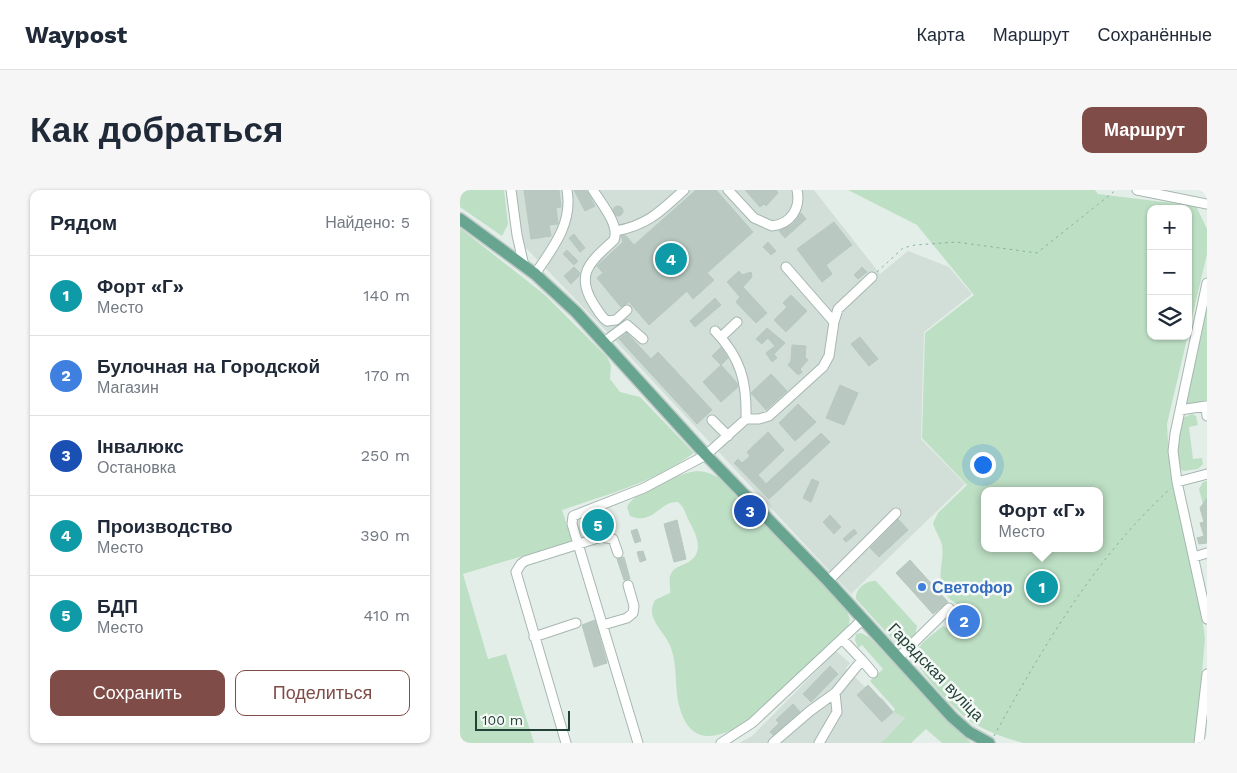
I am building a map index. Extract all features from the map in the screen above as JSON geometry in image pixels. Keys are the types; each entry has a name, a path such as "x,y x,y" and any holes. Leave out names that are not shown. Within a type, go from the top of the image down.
{"main road":[{"name":"Гарадская вуліца","path":"460,219 535,274 576,312 706,455 828,581 952,717 969,732 990,743"}],"street":[{"path":"511,190 517,235 524,266"},
{"path":"535,274 567,220 569,206 567,190"},
{"path":"593,190 616,231 614,240 587,267 584,283 590,297 605,320 613,322 627,310"},
{"path":"616,231 637,227 648,222 684,190"},
{"path":"731,191 754,218 772,226 784,222 794,214 798,204 797,190"},
{"path":"1137,190 1207,204"},
{"path":"504,250 514,246 517,235"},
{"path":"786,267 834,322"},
{"path":"638,743 578,544 572,522 575,514 644,488 706,455 746,419 759,419 769,416 819,372 829,356 834,322 841,304 872,277"},
{"path":"1207,283 1173,451 1177,482 1205,599 1207,619"},
{"path":"737,322 718,334 732,349 744,381 746,419"},
{"path":"604,342 627,325 633,328 643,339"},
{"path":"1180,410 1206,406 1207,416"},
{"path":"712,420 728,436"},
{"path":"1177,482 1207,474"},
{"path":"828,581 896,513"},
{"path":"566,743 516,576 518,568 525,561 601,537 609,538 615,543 618,553"},
{"path":"1194,557 1207,553"},
{"path":"603,625 627,618 633,613 634,606 628,585"},
{"path":"898,658 949,608"},
{"path":"722,743 752,723 862,620"},
{"path":"534,636 576,623"},
{"path":"842,639 873,673"},
{"path":"773,743 804,715 835,692 862,660"},
{"path":"1199,743 1207,674"},
{"path":"819,743 837,712 835,692"}],"path":[{"path":"872,277 903,248 915,245 956,242 1037,254 1116,190"},
{"path":"990,743 1039,654 1074,603 1141,517 1177,482"}],"shaded area":[{"path":"516,190 814,190 880,274 908,251 949,267 972,294 924,332 921,439 965,484 851,594 608,333 523,245"},
{"path":"836,651 850,663 846,668 865,687 868,685 880,699 882,697 893,712 905,718 881,743 739,743 752,736"}],"green space":[{"path":"460,190 504,190 508,224 502,236 460,207"},
{"path":"848,190 1095,190 1098,194 1188,205 1147,205 1147,340 1187,340 1167,424 1169,459 1201,610 1205,638 1196,743 1024,743 991,732 967,719 940,693 923,672 916,657 919,648 926,640 943,626 960,634 968,633 976,628 975,615 951,600 944,591 942,584 942,545 933,523 938,513 967,485 922,438 925,333 974,295 917,225"},
{"path":"1192,206 1196,206 1207,229 1207,254 1192,318"},
{"path":"460,228 545,295 607,357 611,365 610,379 620,392 640,397 694,453 662,473 646,480 562,510 572,541 463,574 488,659 506,654 534,743 460,743"},
{"path":"1207,307 1207,400 1191,404 1186,403"},
{"path":"1192,414 1196,416 1198,425 1189,427 1193,459 1202,458 1203,464 1198,469 1183,471 1178,460 1178,438 1183,418"},
{"path":"697,471 709,473 726,484 745,507 761,519 846,609 850,619 848,627 746,723 733,730 711,736 694,732 682,715 678,701 671,648 652,613 655,600 670,593 670,576 672,571 695,557 698,546 697,540 682,506 678,502 672,502 645,518 630,516 627,507 631,501 658,484 680,475"},
{"path":"1207,481 1207,503 1203,504 1199,489 1203,482"},
{"path":"876,581 917,626 915,635 905,643 895,642 856,599 857,592 862,586"},
{"path":"861,633 869,637 971,743 942,743 926,729 911,743 881,743 905,718 893,712 895,709 870,681 883,669 862,645 858,648 855,640 856,634"}],"building":[{"path":"524,190 559,190 561,207 556,208 558,224 549,225 551,236 531,239"},
{"path":"574,190 586,190 595,206 585,211"},
{"path":"696,190 716,190 753,232 707,273 714,280 693,299 687,291 649,325 629,302 621,307 597,278 603,273 597,266 623,242 621,236 625,235 634,245"},
{"path":"745,190 776,190 778,193 766,206 764,204 760,207"},
{"path":"616,206 620,206 623,211 622,215 616,216 613,213 613,209"},
{"path":"801,213 806,219 785,238 779,231 793,224"},
{"path":"834,222 852,245 826,265 832,274 822,282 797,249"},
{"path":"574,234 585,248 580,252 569,238"},
{"path":"768,242 776,251 771,255 763,247"},
{"path":"567,250 578,261 574,265 563,254"},
{"path":"574,267 580,273 571,284 564,276"},
{"path":"862,267 867,272 858,279 854,275"},
{"path":"739,271 742,275 751,272 752,277 743,287 767,313 756,323 736,302 740,297 727,282"},
{"path":"791,295 807,311 786,332 774,320 787,307 783,303"},
{"path":"715,298 721,305 695,327 690,321"},
{"path":"767,328 785,343 774,354 777,358 772,362 766,353 775,346 768,338 762,344 756,339"},
{"path":"627,333 651,359 658,352 712,410 697,424 619,339"},
{"path":"860,337 878,359 869,366 851,344"},
{"path":"792,345 806,346 805,357 808,360 800,369 802,372 798,375 788,365 791,361"},
{"path":"721,347 728,358 721,365 712,356"},
{"path":"721,365 737,383 738,387 721,402 703,382"},
{"path":"771,374 787,391 766,410 751,393"},
{"path":"840,385 858,393 844,425 826,418"},
{"path":"798,404 816,422 795,441 779,423"},
{"path":"768,432 784,450 758,475 766,484 821,433 830,442 769,499 734,463 738,459 742,463 750,456 747,452"},
{"path":"812,479 819,482 811,502 803,498"},
{"path":"1207,498 1207,543 1199,544 1197,538 1204,536 1200,523 1204,522 1200,508"},
{"path":"607,515 610,527 588,534 585,522"},
{"path":"830,515 841,527 834,534 823,522"},
{"path":"898,519 908,530 879,557 870,548"},
{"path":"677,520 686,559 674,562 664,524"},
{"path":"637,529 641,541 635,543 631,531"},
{"path":"854,529 857,533 846,542 843,539"},
{"path":"643,551 646,560 640,562 637,552"},
{"path":"624,557 630,579 624,580 617,559"},
{"name":"Светофор","path":"910,560 948,602 933,614 896,573"},
{"path":"965,614 971,622 955,631 951,626"},
{"path":"595,620 607,663 594,667 582,625"},
{"path":"830,666 838,674 811,702 803,694"},
{"path":"868,685 893,712 882,722 857,695"},
{"path":"793,704 800,712 773,735 770,732 779,723 776,720"}],"place":[{"name":"Производство","path":"671,259"},
{"name":"Інвалюкс","path":"750,511"},
{"name":"БДП","path":"598,525"},
{"name":"Светофор","path":"922,587"},
{"name":"Форт «Г»","path":"1042,587"},
{"name":"Булочная на Городской","path":"964,621"}]}
